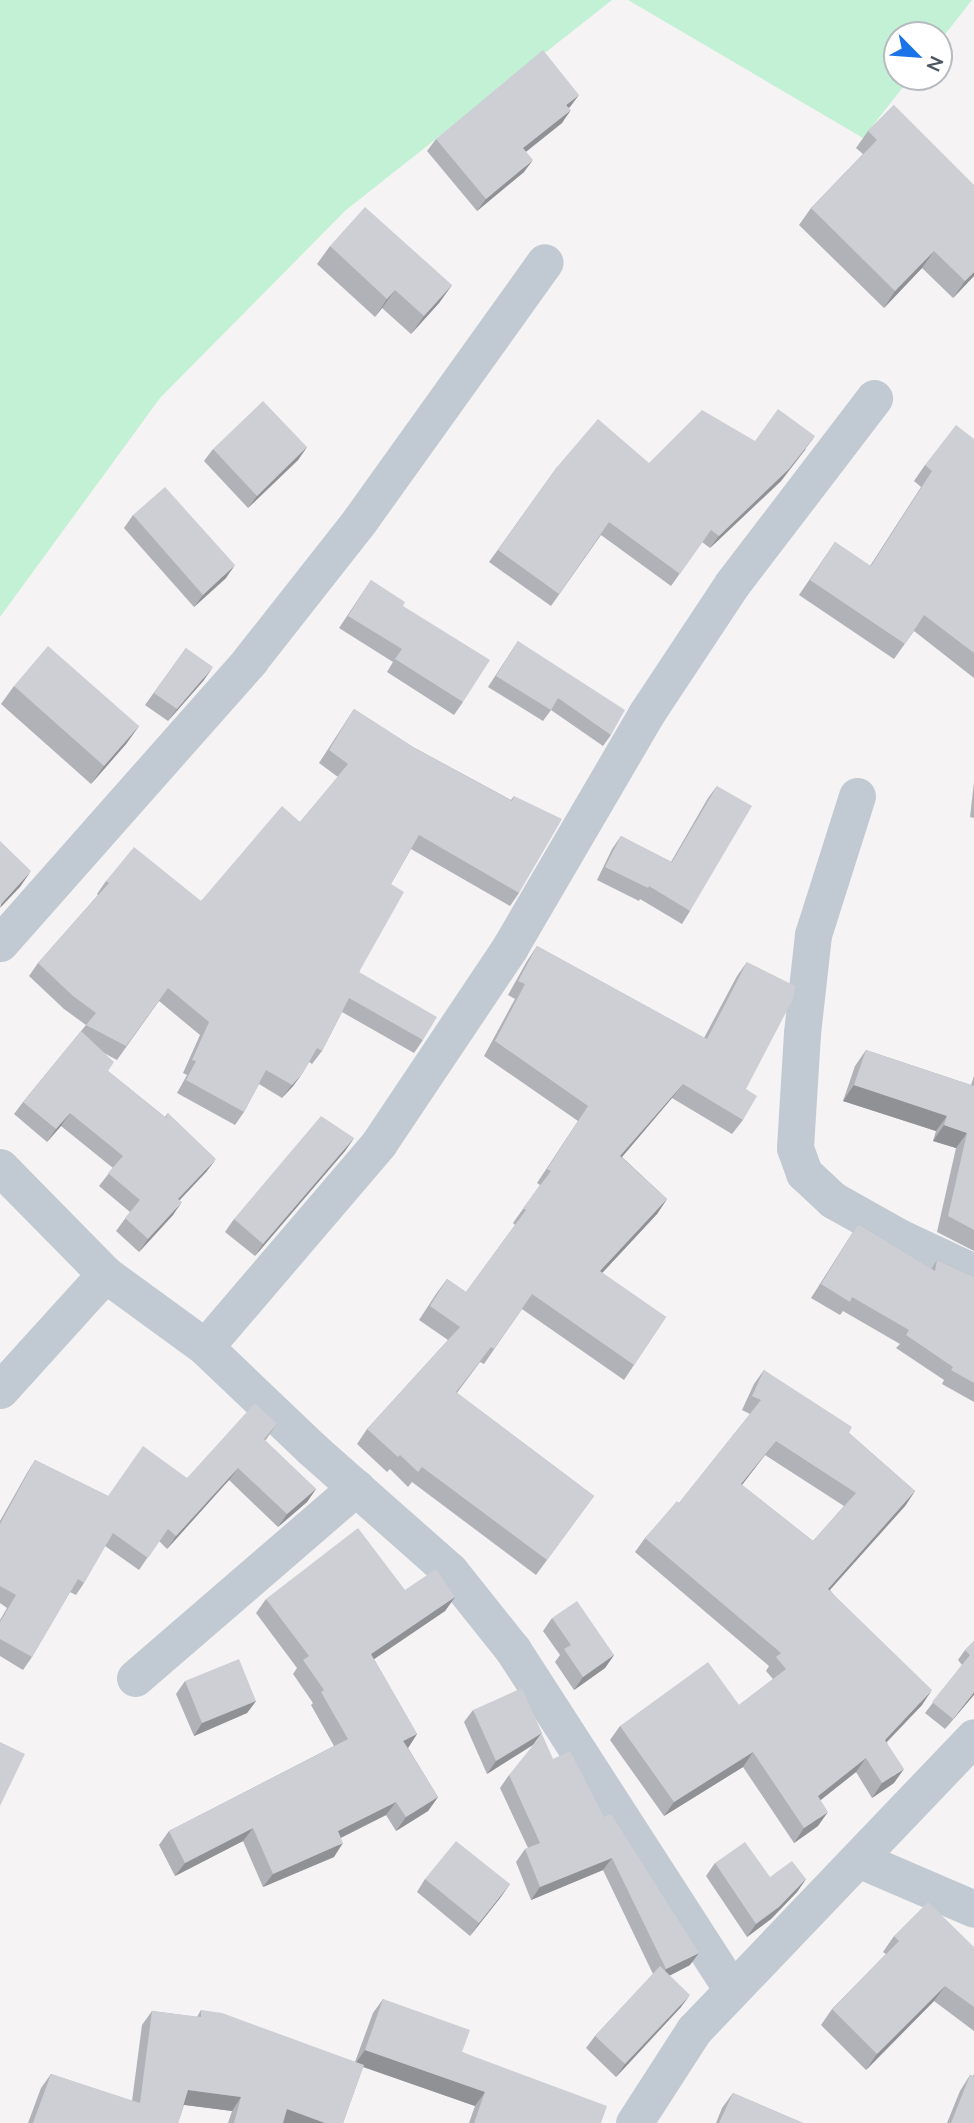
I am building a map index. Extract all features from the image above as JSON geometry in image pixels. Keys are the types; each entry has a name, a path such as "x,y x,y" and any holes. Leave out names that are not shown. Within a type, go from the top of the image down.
{"street":[{"path":"0,943 250,660 360,520 545,262"},
{"path":"205,1347 379,1143 510,947 646,713 732,584 874,398"},
{"path":"857,796 813,935 802,1032 795,1148 804,1173 833,1200 901,1238 974,1272"},
{"path":"0,1167 105,1274 205,1347 450,1571 513,1650 732,1990"},
{"path":"0,1390 105,1274"},
{"path":"135,1678 356,1487"},
{"path":"634,2123 694,2030 974,1737"},
{"path":"858,1859 974,1909"}],"green space":[{"path":"0,0 612,0 346,210 160,398 0,617"},
{"path":"628,0 972,0 953,24 953,21 883,21 883,91 900,91 863,138"}],"building":[{"path":"543,50 579,95 566,105 571,110 523,148 533,160 486,199 436,139"},
{"path":"894,105 974,185 974,272 965,281 934,251 895,291 811,208 877,140 868,131"},
{"path":"365,207 452,285 424,316 395,290 387,299 330,246"},
{"path":"263,401 307,447 257,496 213,449"},
{"path":"778,409 815,436 789,469 719,536 711,530 680,574 609,522 559,594 498,550 557,467 598,419 649,463 702,410 755,441"},
{"path":"956,425 974,439 974,653 924,615 905,644 810,580 835,542 871,566 932,471 925,465"},
{"path":"165,487 235,565 203,595 133,515"},
{"path":"371,580 405,602 403,606 490,660 463,702 395,659 402,649 348,616"},
{"path":"518,641 625,710 611,735 558,698 551,710 496,676"},
{"path":"48,646 139,726 104,766 14,686"},
{"path":"186,648 213,667 177,709 154,693"},
{"path":"354,709 413,747 512,801 514,796 562,819 519,893 419,835 391,884 404,892 359,972 437,1017 423,1040 349,998 322,1051 317,1048 303,1073 292,1085 266,1070 244,1112 186,1080 196,1061 192,1060 209,1022 168,988 126,1046 86,1025 96,1013 73,996 38,963 109,883 106,881 134,847 201,901 282,806 300,822 348,764 329,750"},
{"path":"717,786 752,806 690,911 649,886 648,888 605,867 621,836 672,862"},
{"path":"0,841 31,871 1,904 0,903"},
{"path":"537,946 707,1039 747,962 795,986 793,999 746,1089 757,1096 743,1120 683,1084 620,1156 667,1199 600,1271 666,1317 634,1365 532,1294 494,1349 491,1347 456,1392 594,1496 547,1560 422,1467 418,1472 367,1429 460,1327 430,1306 447,1279 466,1292 526,1210 523,1208 551,1171 547,1169 588,1106 495,1041 525,984 518,981"},
{"path":"81,1031 114,1062 108,1071 166,1118 168,1113 216,1159 178,1199 182,1202 148,1239 125,1218 140,1200 108,1173 123,1156 70,1113 56,1129 23,1102"},
{"path":"866,1050 974,1086 974,1230 948,1216 967,1133 944,1125 947,1116 854,1085"},
{"path":"321,1116 354,1138 263,1244 234,1219"},
{"path":"858,1224 935,1271 937,1260 974,1277 974,1383 951,1370 953,1367 906,1335 909,1330 852,1297 850,1302 821,1284"},
{"path":"764,1370 852,1427 849,1433 915,1491 828,1589 932,1690 885,1740 904,1769 882,1783 866,1758 818,1796 828,1812 804,1828 753,1752 674,1802 620,1726 708,1662 739,1705 786,1669 776,1657 781,1653 645,1538 677,1501 679,1503 761,1400 752,1396","holes":["776,1441 856,1493 813,1541 741,1484"]},
{"path":"255,1403 277,1424 264,1439 316,1489 287,1514 238,1468 176,1536 168,1529 148,1558 113,1533 84,1583 78,1579 32,1657 0,1639 0,1622 16,1595 0,1586 0,1524 35,1460 108,1496 143,1446 187,1478"},
{"path":"358,1528 405,1590 436,1569 455,1597 371,1654 417,1734 403,1741 438,1797 406,1817 396,1802 338,1831 343,1843 273,1874 253,1828 185,1863 169,1831 348,1739 321,1692 324,1690 303,1660 309,1656 266,1599"},
{"path":"577,1601 614,1655 583,1677 564,1649 571,1645 552,1618"},
{"path":"974,1641 974,1692 953,1719 932,1702 970,1655 965,1650"},
{"path":"239,1659 256,1701 202,1723 185,1681"},
{"path":"522,1688 542,1733 496,1761 473,1710"},
{"path":"542,1734 553,1759 570,1751 604,1817 611,1814 699,1953 666,1969 612,1858 540,1887 525,1849 540,1843 509,1775"},
{"path":"0,1742 25,1754 0,1806"},
{"path":"456,1841 510,1884 479,1923 425,1879"},
{"path":"745,1842 770,1877 792,1861 806,1879 779,1907 756,1924 715,1863"},
{"path":"928,1902 974,1947 974,2007 945,1986 877,2054 832,2009 899,1941 894,1936"},
{"path":"660,1966 690,1995 625,2064 595,2036"},
{"path":"383,1999 470,2030 462,2052 607,2106 601,2123 474,2123 485,2092 365,2050"},
{"path":"201,2010 222,2013 364,2065 343,2123 325,2123 287,2109 283,2123 234,2123 241,2097 188,2090 178,2123 33,2123 51,2074 140,2103 152,2011 201,2017"},
{"path":"970,2075 974,2077 974,2123 951,2123"},
{"path":"733,2093 803,2123 719,2123"}]}
